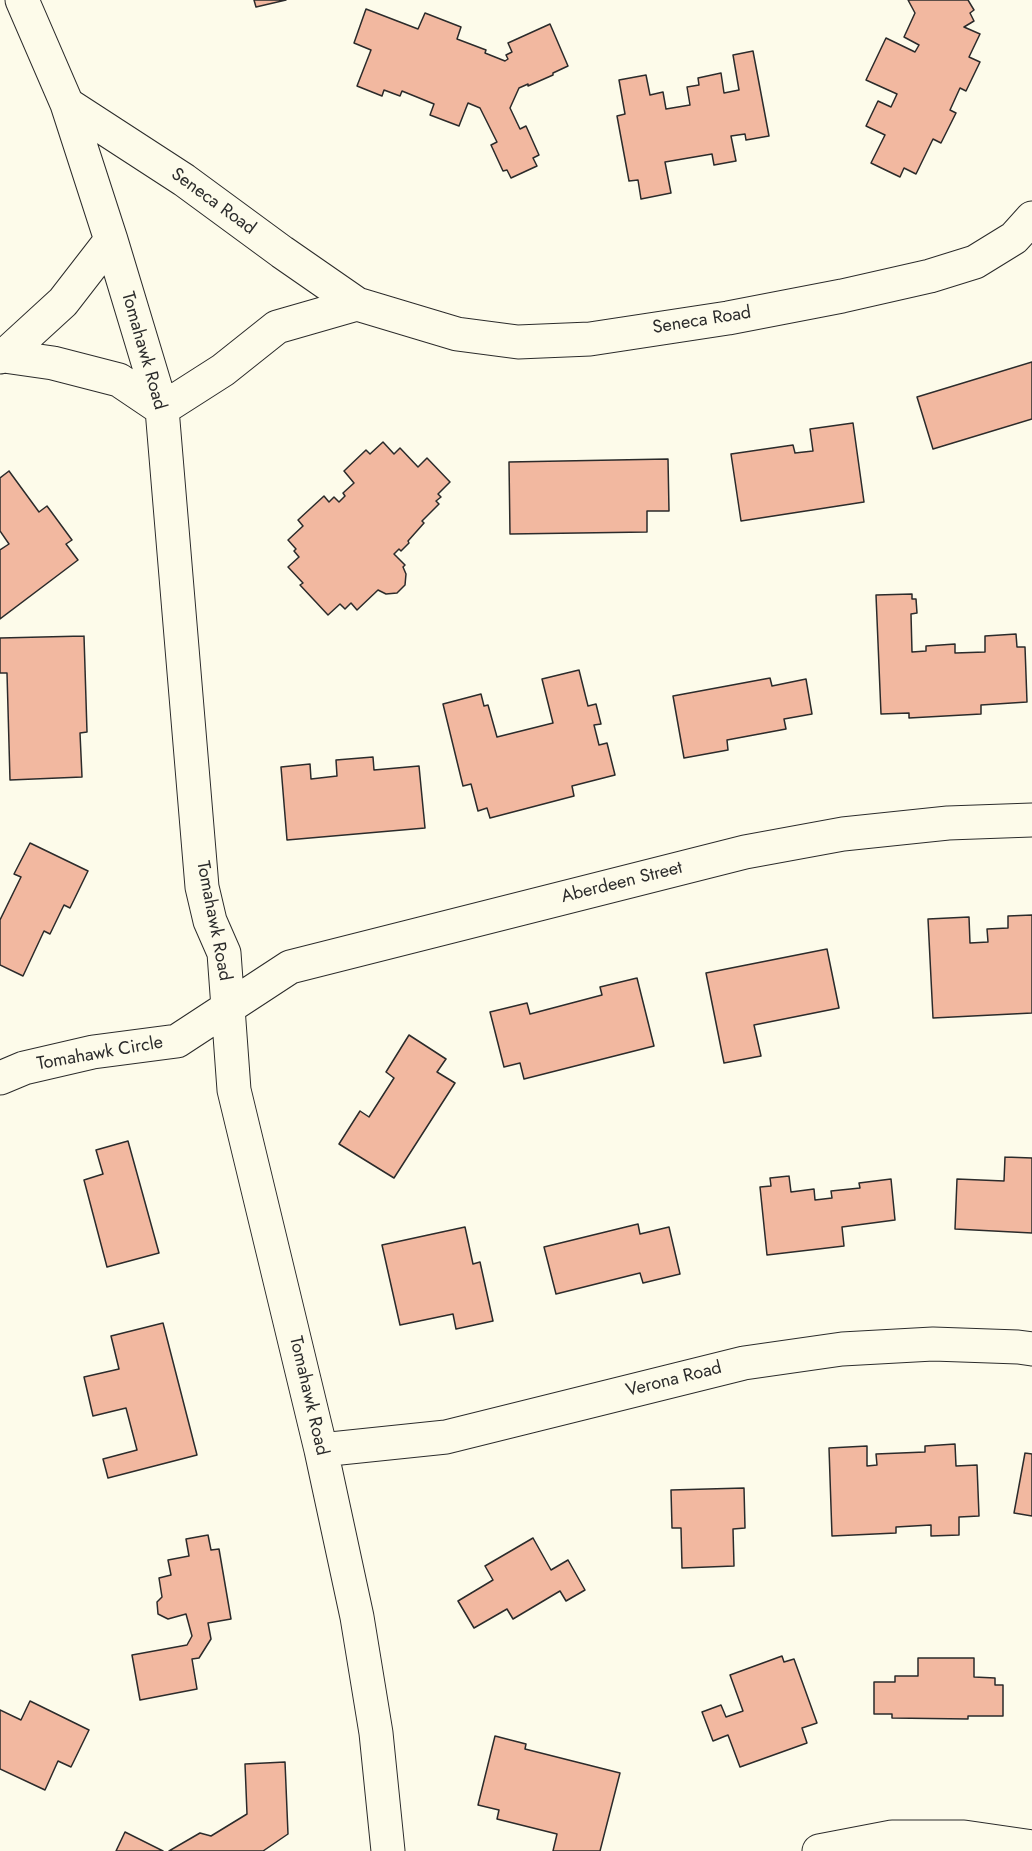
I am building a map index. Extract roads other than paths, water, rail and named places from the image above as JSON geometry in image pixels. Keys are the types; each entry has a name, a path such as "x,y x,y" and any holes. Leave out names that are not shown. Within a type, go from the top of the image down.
{"street":[{"name":"Tomahawk Road","path":"22,0 67,104 162,409 202,887 210,921 224,953 234,1090 321,1450 359,1629 376,1733 388,1851"},
{"name":"Seneca Road","path":"67,104 184,180 357,304 457,334 518,342 590,339 728,318 930,276 975,262 1014,238 1032,218"},
{"path":"2,356 63,302 111,240"},
{"path":"2,356 53,363 119,380 162,409 223,370 277,327 357,304"},
{"name":"Aberdeen Street","path":"229,1008 290,967 745,852 843,834 948,823 1032,820"},
{"name":"Tomahawk Circle","path":"0,1078 24,1068 93,1052 177,1041 229,1008"},
{"name":"Verona Road","path":"321,1450 446,1437 744,1363 831,1350 933,1344 1032,1349"},
{"path":"819,1851 892,1838 964,1837 1032,1848"}]}
